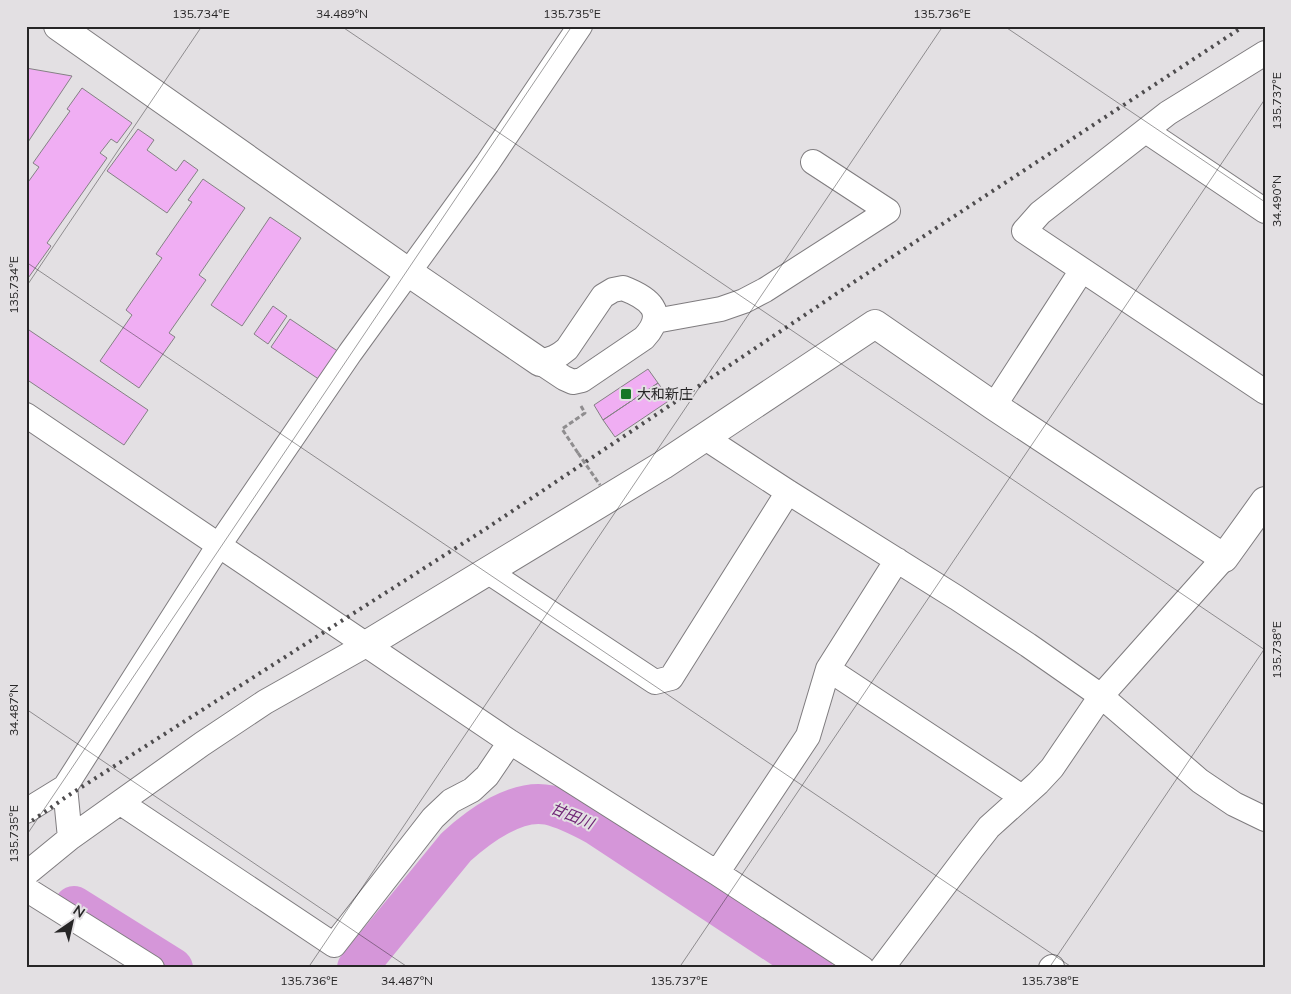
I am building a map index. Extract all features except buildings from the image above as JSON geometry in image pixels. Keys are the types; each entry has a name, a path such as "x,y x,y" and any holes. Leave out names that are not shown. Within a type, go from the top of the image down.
{"street":[{"path":"58,26 408,272 540,362 564,378 573,382 582,380 644,338 652,330 655,321 654,312 649,302 638,294 623,288 613,290 604,296 567,349 553,359 540,362"},
{"path":"26,811 65,787 219,545 350,353 488,164 580,26"},
{"path":"1265,54 1168,113 1040,212 1024,231 1265,392"},
{"path":"1146,131 1265,211"},
{"path":"655,321 720,309 744,301 765,290 888,211 813,162"},
{"path":"994,406 1082,270"},
{"path":"30,870 70,838 202,744 265,702 366,645 663,465 876,324 994,406 1224,558"},
{"path":"26,414 510,742 717,873 862,968"},
{"path":"704,437 1028,645 1101,696 1200,781 1234,804 1265,819"},
{"path":"487,571 655,682 670,678 788,492"},
{"path":"882,968 989,827 1052,768 1101,696 1224,558 1265,501"},
{"path":"717,873 808,736 828,669 897,560"},
{"path":"828,669 1022,797"},
{"path":"121,803 334,945 433,818 451,801 472,790 487,776 510,742"},
{"path":"65,787 70,838"},
{"path":"26,889 152,968"}],"path":[{"path":"580,406 584,413 562,429 600,485"}],"waterway":[{"name":"甘田川","path":"357,968 456,847 499,816 524,806 537,804 561,809 596,825 813,968"},
{"name":"甘田川","path":"74,906 173,968"}],"railway":[{"path":"26,825 66,797 487,528 851,284 1244,26"}],"place":[{"name":"大和新庄","path":"626,394"}]}
